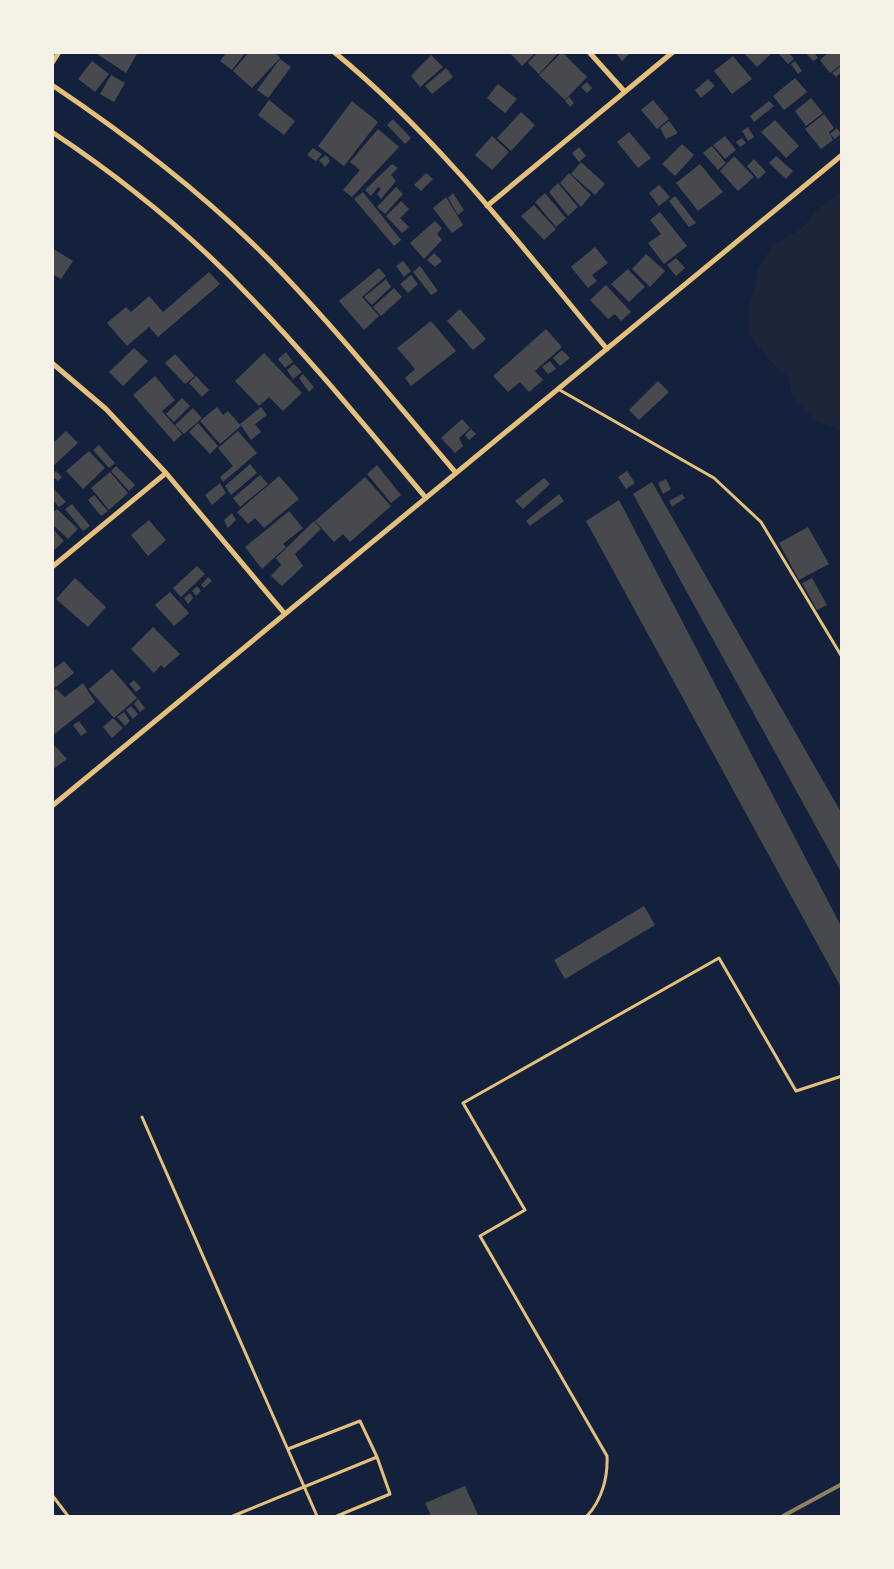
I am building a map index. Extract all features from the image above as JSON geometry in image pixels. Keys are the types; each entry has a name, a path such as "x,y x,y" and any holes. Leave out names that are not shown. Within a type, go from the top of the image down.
{"street":[{"path":"52,63 59,52"},
{"path":"334,52 422,133 488,206 607,349"},
{"path":"589,52 625,92"},
{"path":"488,206 673,52"},
{"path":"52,85 105,121 166,167 222,216 279,270 336,332 456,474"},
{"path":"52,132 141,197 251,297 306,357 426,498"},
{"path":"52,806 842,155"},
{"path":"52,363 106,409 166,473 285,614"},
{"path":"52,567 166,473"}],"lane":[{"path":"558,389 714,478 762,522 842,657"},
{"path":"587,1516 592,1511 608,1476 607,1456 480,1236 525,1210 463,1103 719,958 796,1091 842,1076"},
{"path":"142,1117 317,1516"},
{"path":"288,1449 360,1421 377,1457 390,1494 337,1516"},
{"path":"233,1516 377,1457"},
{"path":"52,1495 68,1516"}],"shaded area":[{"path":"841,193 841,429 817,422 792,397 789,378 776,367 748,334 749,307 759,267 772,246 801,229 818,209"}],"building":[{"path":"94,52 138,52 126,73"},
{"path":"227,52 246,52 232,70 220,61"},
{"path":"249,52 274,52 280,58 252,88 233,71"},
{"path":"513,52 536,52 522,66 511,54"},
{"path":"538,52 559,52 539,74 528,63"},
{"path":"562,52 587,77 565,100 539,75"},
{"path":"615,52 631,52 622,61"},
{"path":"743,52 769,52 771,54 757,67"},
{"path":"777,52 788,52 794,59 788,64"},
{"path":"805,52 814,52 818,58 813,61"},
{"path":"829,52 842,52 842,64 830,73 820,60"},
{"path":"431,55 443,67 420,87 411,76"},
{"path":"733,56 752,79 732,94 714,71"},
{"path":"280,59 291,67 268,98 257,90"},
{"path":"92,61 109,74 95,92 78,79"},
{"path":"795,61 802,71 798,74 791,64"},
{"path":"842,65 842,72 836,77 832,73"},
{"path":"446,68 453,77 432,94 425,86"},
{"path":"111,75 125,83 114,102 100,94"},
{"path":"795,78 807,92 784,110 773,96"},
{"path":"708,79 715,86 701,98 695,90"},
{"path":"587,82 592,88 587,93 581,87"},
{"path":"498,84 517,99 505,113 487,98"},
{"path":"569,97 574,103 570,107 565,101"},
{"path":"811,98 823,113 806,126 795,111"},
{"path":"269,100 295,121 284,135 258,115"},
{"path":"653,100 669,119 657,129 641,110"},
{"path":"352,101 378,122 344,166 318,146"},
{"path":"769,101 774,106 754,122 750,116"},
{"path":"521,112 535,125 511,151 497,138"},
{"path":"824,114 834,128 829,132 833,140 821,149 805,129"},
{"path":"393,119 411,138 405,144 387,125"},
{"path":"775,120 799,146 786,158 761,132"},
{"path":"669,121 678,133 666,139 660,128"},
{"path":"748,127 754,137 748,141 742,131"},
{"path":"837,128 841,134 835,139 830,134"},
{"path":"378,129 399,147 352,197 343,190 360,170 350,162"},
{"path":"629,132 651,158 638,168 617,142"},
{"path":"492,136 509,152 492,170 475,155"},
{"path":"725,136 736,150 725,159 713,145"},
{"path":"742,138 746,143 740,147 736,142"},
{"path":"682,144 694,155 675,176 662,164"},
{"path":"712,146 726,163 718,170 703,153"},
{"path":"579,147 586,156 579,162 572,153"},
{"path":"313,148 322,154 316,161 307,155"},
{"path":"326,155 330,161 325,167 319,160"},
{"path":"734,156 754,177 738,191 720,171"},
{"path":"776,156 793,171 786,179 769,163"},
{"path":"754,159 766,172 758,179 747,166"},
{"path":"581,162 605,184 595,195 571,174"},
{"path":"392,164 398,168 391,175 396,181 381,199 377,194 381,189 378,187 371,196 365,190"},
{"path":"700,164 723,192 698,211 676,183"},
{"path":"426,173 433,179 421,191 414,185"},
{"path":"569,173 591,195 581,207 560,183"},
{"path":"558,183 578,207 568,216 549,192"},
{"path":"659,185 670,197 659,206 649,193"},
{"path":"396,187 403,194 385,214 377,207"},
{"path":"363,192 401,240 394,246 354,199"},
{"path":"453,193 464,210 458,215 448,198"},
{"path":"545,193 566,218 556,227 535,202"},
{"path":"675,196 696,223 689,227 669,201"},
{"path":"446,197 463,225 452,233 433,208"},
{"path":"401,201 409,209 400,218 409,227 402,233 386,216"},
{"path":"534,205 556,229 544,240 521,216"},
{"path":"660,212 687,246 664,264 648,243 661,234 650,220"},
{"path":"435,221 442,228 437,234 442,240 424,259 410,243"},
{"path":"595,247 608,263 592,275 597,281 588,288 571,267"},
{"path":"52,248 73,261 61,279 52,274"},
{"path":"434,253 442,261 435,267 427,260"},
{"path":"646,254 665,271 650,287 632,269"},
{"path":"676,258 685,268 676,276 667,265"},
{"path":"403,261 411,271 404,277 396,266"},
{"path":"420,266 438,291 431,295 413,272"},
{"path":"379,268 386,276 362,297 379,316 364,330 339,301"},
{"path":"628,269 645,287 629,302 611,284"},
{"path":"209,272 220,284 158,337 149,327 127,346 107,323 126,307 131,312 149,296 163,312"},
{"path":"411,275 418,284 408,293 400,284"},
{"path":"386,279 391,287 372,305 364,297"},
{"path":"606,285 631,312 621,321 615,314 608,319 590,300"},
{"path":"394,288 402,297 381,316 373,307"},
{"path":"460,309 486,339 473,350 447,321"},
{"path":"431,321 456,351 411,386 405,378 415,369 397,348"},
{"path":"546,329 562,347 535,371 543,380 529,392 520,382 508,392 493,376"},
{"path":"134,348 148,361 123,386 109,372"},
{"path":"562,350 570,358 560,366 553,358"},
{"path":"286,352 293,362 285,368 278,359"},
{"path":"264,353 302,393 283,411 269,397 259,406 235,381"},
{"path":"175,354 195,376 185,384 165,363"},
{"path":"550,361 556,369 548,374 542,367"},
{"path":"294,364 302,372 293,379 287,370"},
{"path":"303,374 314,387 309,392 299,378"},
{"path":"155,376 175,400 162,411 182,434 174,442 133,395"},
{"path":"196,376 209,390 202,397 189,383"},
{"path":"658,381 669,392 639,420 629,410"},
{"path":"182,398 190,406 174,422 166,414"},
{"path":"217,407 223,415 228,411 241,426 220,444 200,421"},
{"path":"261,407 267,415 255,424 261,432 251,440 240,424"},
{"path":"193,408 202,418 184,434 175,425"},
{"path":"462,419 470,428 459,438 463,446 455,453 441,438"},
{"path":"198,423 218,446 210,454 189,432"},
{"path":"471,429 476,434 469,440 465,435"},
{"path":"66,431 78,443 52,467 52,444"},
{"path":"238,431 257,453 223,482 220,477 233,466 218,448"},
{"path":"99,445 115,463 109,468 93,450"},
{"path":"89,451 105,468 83,489 66,471"},
{"path":"250,464 257,473 231,495 225,486"},
{"path":"377,465 401,495 391,503 367,474"},
{"path":"116,466 135,485 129,491 111,471"},
{"path":"56,471 62,477 58,481 52,476"},
{"path":"627,471 635,483 626,489 618,477"},
{"path":"110,472 128,493 109,510 91,488"},
{"path":"260,475 268,484 240,507 233,498"},
{"path":"279,476 299,499 264,528 255,518 248,524 237,512"},
{"path":"365,477 391,506 350,542 343,534 334,542 315,521"},
{"path":"544,478 550,484 523,509 515,501"},
{"path":"666,479 671,489 663,494 658,483"},
{"path":"652,482 842,814 842,874 633,494"},
{"path":"220,483 226,493 212,505 205,495"},
{"path":"52,487 66,502 59,507 52,499"},
{"path":"559,494 564,501 530,526 526,521"},
{"path":"682,494 685,498 672,507 669,501"},
{"path":"94,495 108,511 101,516 88,500"},
{"path":"619,500 842,928 842,989 586,521"},
{"path":"72,504 90,526 83,531 65,509"},
{"path":"57,509 78,529 68,539 52,524 52,513"},
{"path":"289,511 303,528 283,544 286,547 262,569 245,547"},
{"path":"232,513 236,520 228,528 224,520"},
{"path":"149,520 166,540 148,556 131,535"},
{"path":"314,521 321,529 295,554 303,566 282,586 271,576 281,565 276,558"},
{"path":"808,527 829,564 799,580 779,543"},
{"path":"52,528 64,541 53,551 52,550"},
{"path":"197,566 205,574 181,597 173,588"},
{"path":"208,577 212,581 204,588 201,585"},
{"path":"75,578 106,607 88,627 56,599"},
{"path":"812,578 827,605 817,610 802,583"},
{"path":"197,586 201,591 196,596 192,591"},
{"path":"170,592 189,613 174,626 155,605"},
{"path":"190,593 193,598 188,604 184,598"},
{"path":"153,627 180,654 164,668 161,665 154,673 131,649"},
{"path":"64,661 74,673 52,690 52,670"},
{"path":"112,669 137,698 114,718 89,689"},
{"path":"134,680 141,688 136,692 129,684"},
{"path":"83,683 95,702 52,736 52,692 56,689 65,697"},
{"path":"138,699 145,708 140,712 134,704"},
{"path":"131,706 138,714 133,719 126,710"},
{"path":"124,712 130,721 125,726 117,717"},
{"path":"113,718 123,728 112,738 103,727"},
{"path":"79,721 87,732 81,736 73,725"},
{"path":"52,743 67,759 52,770"},
{"path":"644,906 655,925 565,979 554,960"},
{"path":"465,1486 478,1515 431,1516 425,1503"}],"railway":[{"path":"783,1516 842,1484"}]}
